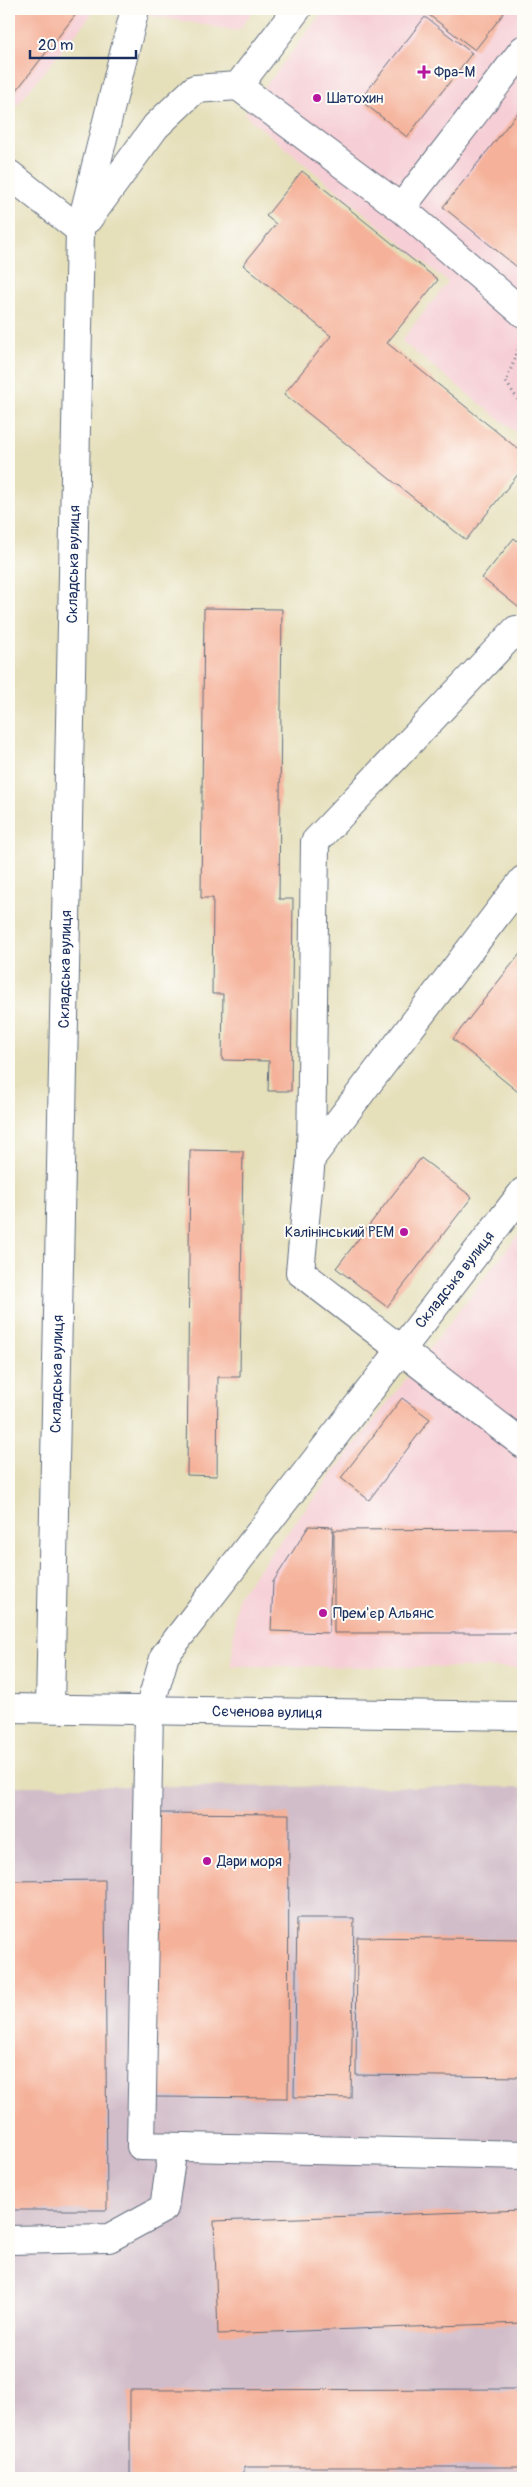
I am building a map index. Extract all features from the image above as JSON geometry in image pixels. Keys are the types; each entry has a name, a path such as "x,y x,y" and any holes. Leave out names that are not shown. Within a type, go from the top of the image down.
{"street":[{"name":"Складська вулиця","path":"50,1708 80,230 135,9"},
{"path":"238,86 297,9"},
{"path":"401,208 523,50"},
{"path":"9,174 80,230 156,126 195,89 238,86 401,208 523,313"},
{"path":"523,636 516,630 315,842 311,1158 300,1272 523,1444"},
{"path":"311,1158 523,880"},
{"name":"Складська вулиця","path":"172,2147 141,2146 149,1710 166,1655 523,1192"},
{"name":"Сєченова вулиця","path":"9,1708 523,1716"},
{"path":"9,2240 108,2238 164,2208 172,2147 523,2155"}],"path":[{"path":"523,336 506,382 523,407"}],"shaded area":[{"path":"9,9 96,9 9,115"},
{"path":"114,9 255,9 238,31"},
{"path":"325,9 523,9 523,438 401,341 448,282 244,114"},
{"path":"9,240 14,240 9,579"},
{"path":"523,1228 523,1668 231,1666 237,1597"},
{"path":"9,1786 523,1787 523,2478 9,2478"}],"building":[{"path":"9,9 80,9 9,100"},
{"path":"421,9 507,9 475,50"},
{"path":"425,17 472,53 407,137 360,100"},
{"path":"523,106 523,269 522,271 443,207"},
{"path":"302,171 438,280 387,343 523,453 523,468 466,540 284,394 331,336 243,265 276,224 266,216"},
{"path":"514,538 523,546 523,611 482,578"},
{"path":"204,608 282,609 279,899 293,899 291,1091 268,1091 269,1061 222,1060 223,994 212,994 213,898 201,898"},
{"path":"523,950 523,1096 453,1039"},
{"path":"190,1150 243,1151 240,1377 218,1377 217,1476 187,1475"},
{"name":"Калінінський РЕМ","path":"421,1158 472,1197 387,1307 336,1268"},
{"path":"402,1398 430,1419 369,1500 341,1478"},
{"path":"309,1526 333,1527 329,1633 271,1631 273,1582"},
{"path":"523,1529 523,1633 334,1633 334,1530"},
{"path":"155,1813 289,1814 288,2098 153,2097"},
{"path":"105,1880 107,2210 9,2210 9,1881"},
{"path":"297,1918 354,1918 351,2098 294,2097"},
{"path":"357,1937 523,1939 523,2077 356,2075"},
{"path":"523,2210 523,2323 218,2334 214,2221"},
{"path":"523,2389 523,2467 244,2467 244,2478 130,2478 130,2390"}],"place":[{"name":"Фра-М","path":"424,72"},
{"name":"Шатохин","path":"317,98"},
{"name":"Калінінський РЕМ","path":"404,1232"},
{"name":"Прем'єр Альянс","path":"323,1613"},
{"name":"Дари моря","path":"207,1861"}]}
